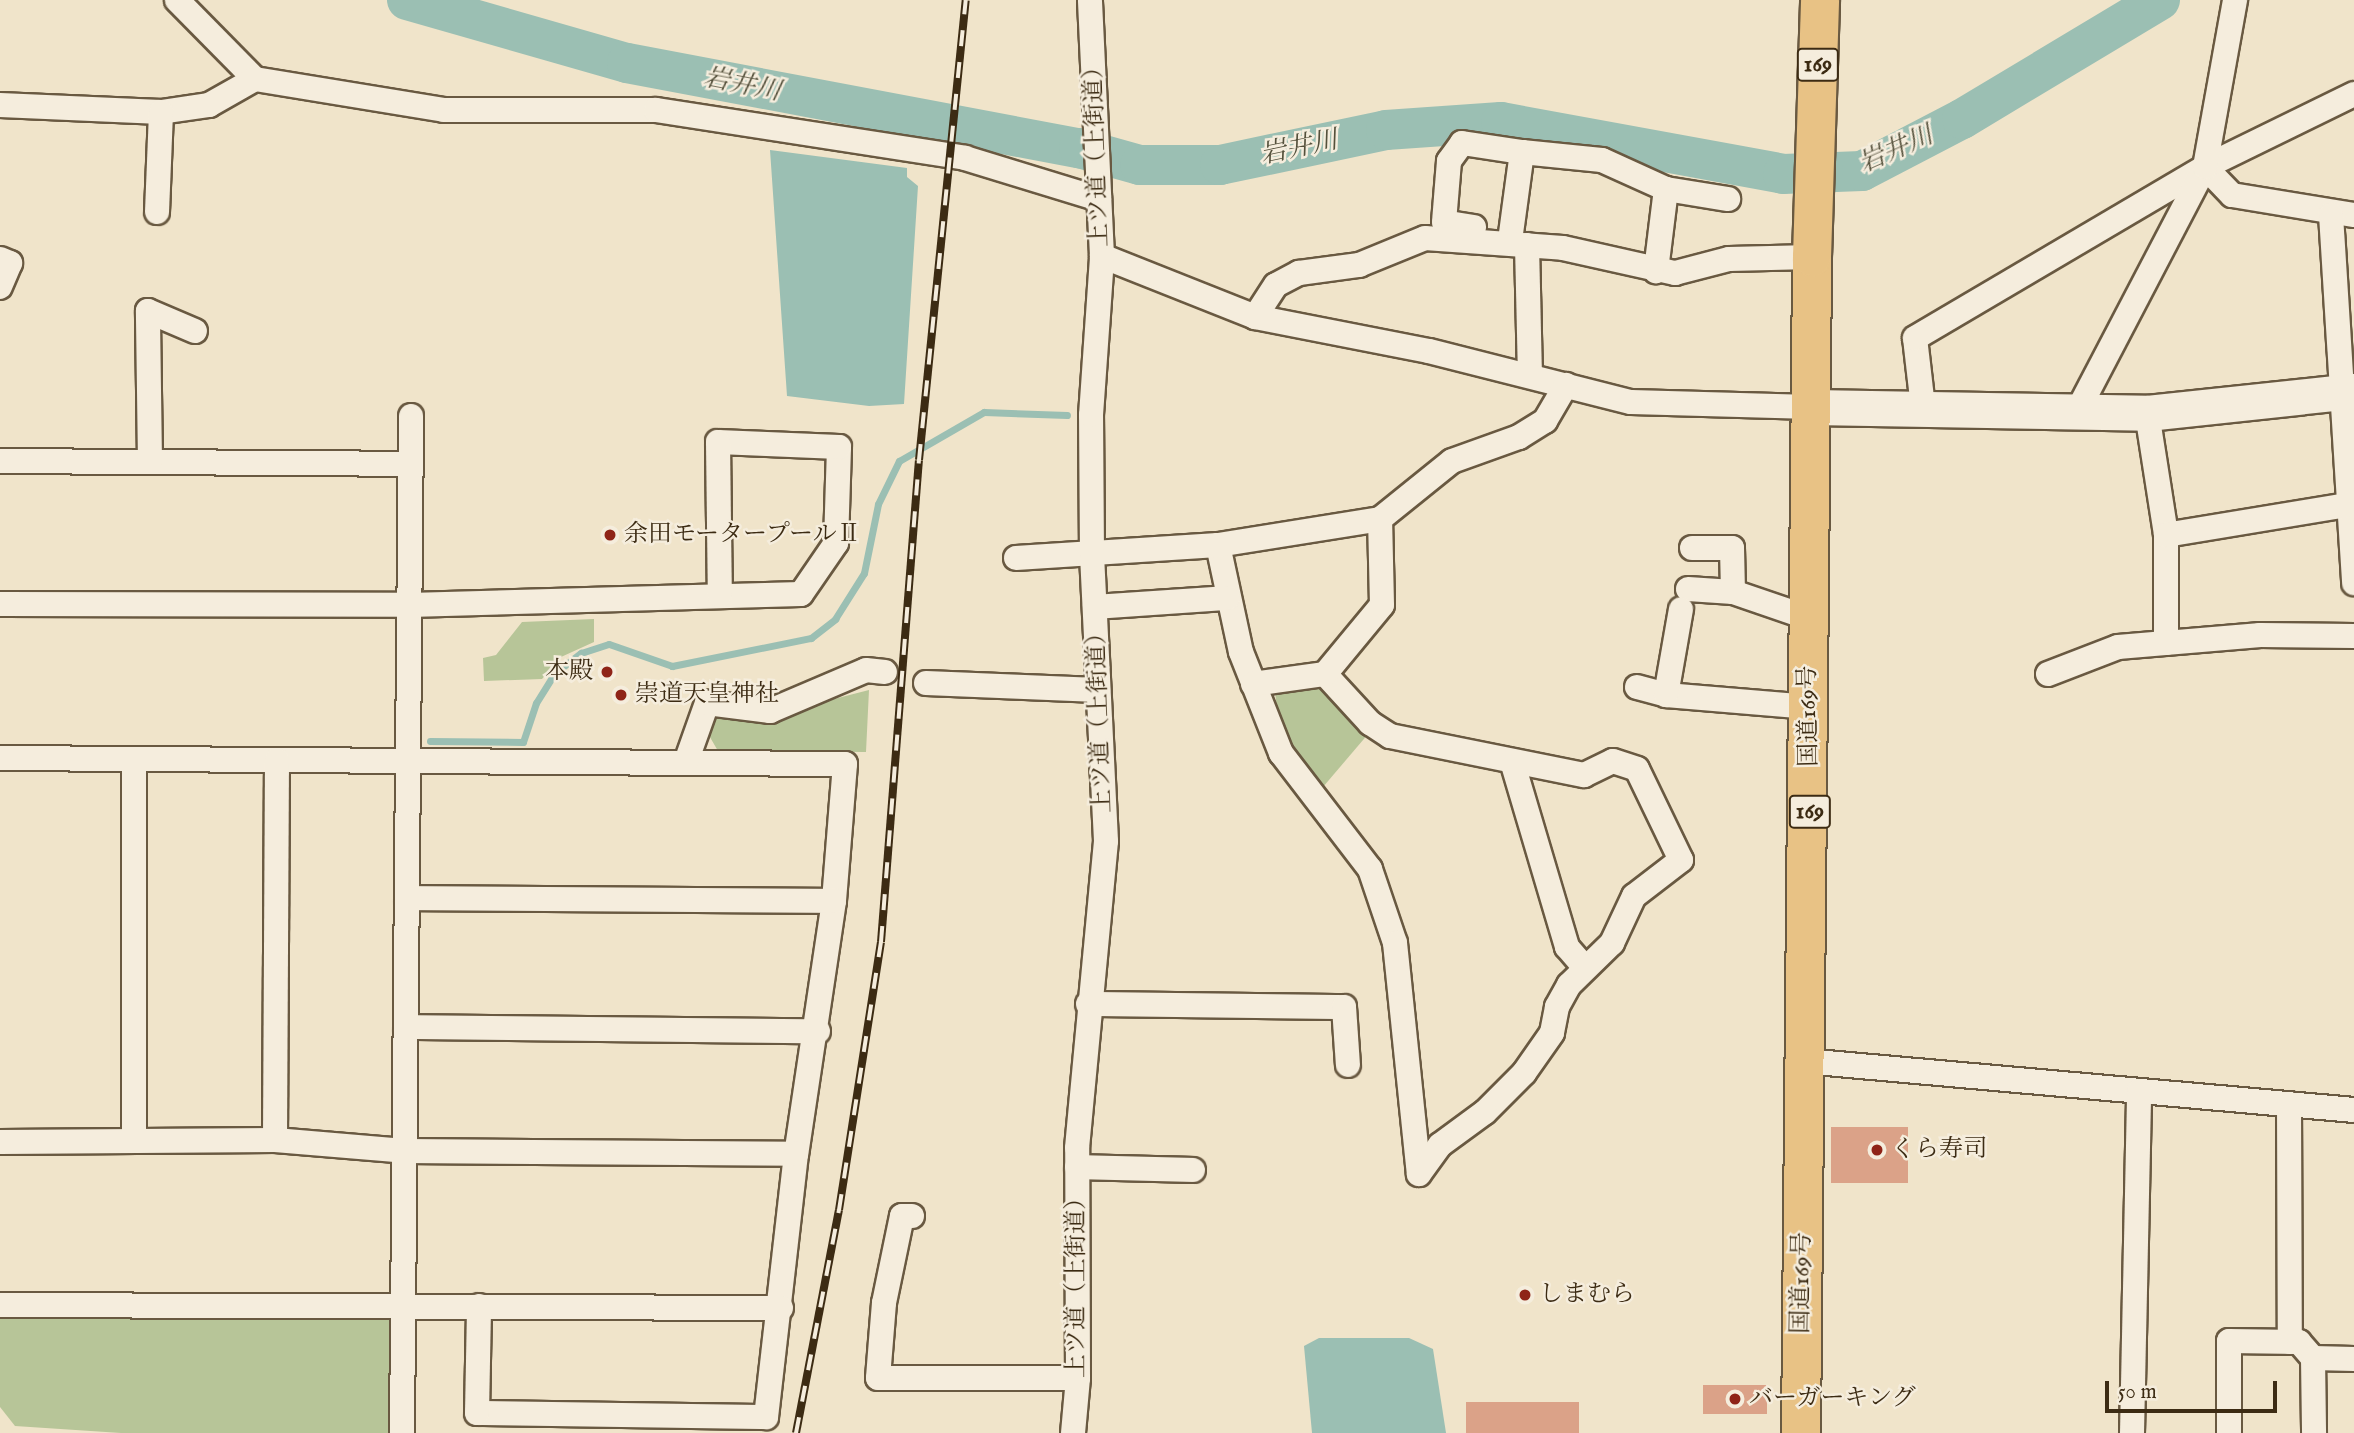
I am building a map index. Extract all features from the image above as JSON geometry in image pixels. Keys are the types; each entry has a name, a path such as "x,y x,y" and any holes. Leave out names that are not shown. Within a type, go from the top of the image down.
{"highway":[{"name":"国道169号","path":"1801,1433 1812,257 1820,0"}],"street":[{"path":"177,0 255,79 444,110 656,110 965,158 1099,199"},
{"name":"上ツ道（上街道）","path":"1073,1433 1078,1378 1077,1167 1088,1004 1106,841 1091,555 1091,415 1102,256 1090,0"},
{"path":"2078,410 2205,167 2235,0"},
{"path":"0,105 160,111 209,106 255,79"},
{"path":"1923,407 1915,338 2205,167 2354,94"},
{"path":"157,212 160,111"},
{"path":"1484,239 1482,229 1444,222 1449,161 1462,143 1602,160 1666,189 1728,198"},
{"path":"1522,152 1519,243 1530,374"},
{"path":"2205,167 2232,195 2343,215 2354,504 2354,583"},
{"path":"1656,271 1666,189"},
{"path":"1255,317 1276,285 1299,273 1359,265 1425,238 1484,239 1519,243 1675,273 1730,259 1812,257"},
{"path":"1102,256 1255,317 1530,374 1631,402 2147,413 2350,391"},
{"path":"0,259 10,263 0,287"},
{"path":"150,462 148,311 195,331"},
{"path":"1016,558 1218,545 1380,519 1452,461 1519,437 1545,421 1566,385"},
{"path":"2147,413 2166,535 2166,643"},
{"path":"402,1433 411,416"},
{"path":"0,604 409,605 801,594 836,543 839,447 718,442 720,595"},
{"path":"0,461 410,464"},
{"path":"2166,535 2354,504"},
{"path":"1253,684 1325,674 1382,605 1380,519"},
{"path":"1218,545 1228,598 1253,684 1281,753 1370,869 1395,943 1419,1174 1440,1144 1485,1112 1524,1073 1552,1033 1557,1007 1585,968 1612,943 1634,896 1681,860 1637,769 1613,761 1584,775 1390,736 1370,723 1325,674"},
{"path":"1692,548 1732,548 1732,592"},
{"path":"1666,695 1685,599 1732,592 1808,618"},
{"path":"1095,607 1228,598"},
{"path":"2048,674 2118,647 2260,635 2354,636"},
{"path":"686,762 707,703 770,711 866,670 885,672"},
{"path":"926,683 1098,690"},
{"path":"1637,687 1666,695 1809,707"},
{"path":"0,758 845,764 834,901 818,1031 796,1154 781,1308 766,1417 477,1413 479,1306"},
{"path":"134,759 134,1141"},
{"path":"275,1140 277,760"},
{"path":"1512,761 1567,947 1585,968"},
{"path":"407,898 834,901"},
{"path":"1088,1004 1344,1007 1348,1065"},
{"path":"406,1027 818,1031"},
{"path":"1804,1061 2354,1110"},
{"path":"2132,1433 2139,1091"},
{"path":"2289,1104 2290,1342"},
{"path":"0,1142 275,1140 405,1151 796,1154"},
{"path":"1077,1167 1193,1170"},
{"path":"912,1216 902,1216 884,1303 878,1378 1078,1378"},
{"path":"0,1305 403,1303 781,1308"},
{"path":"2229,1433 2229,1341 2299,1342 2313,1358 2314,1433"},
{"path":"2313,1358 2354,1359"}],"green space":[{"path":"594,619 594,642 561,657 542,679 484,681 483,658 496,655 522,622"},
{"path":"1320,689 1369,733 1323,787 1280,737 1275,691"},
{"path":"869,690 866,752 718,751 707,732 712,712 803,707"},
{"path":"0,1315 398,1315 396,1433 121,1433 15,1426 0,1407"}],"water":[{"path":"770,150 907,168 907,177 918,186 904,404 869,406 787,396"},
{"path":"1319,1338 1409,1338 1433,1349 1446,1433 1312,1433 1304,1346"}],"building":[{"name":"くら寿司","path":"1831,1127 1908,1127 1908,1183 1831,1183"},
{"name":"バーガーキング","path":"1703,1385 1767,1385 1767,1414 1703,1414"},
{"path":"1466,1402 1579,1402 1579,1433 1466,1433"}],"waterway":[{"name":"岩井川","path":"407,0 627,63 1079,148 1140,165 1220,165 1386,130 1501,122 1783,174 1862,171 1962,119 2160,0"},
{"path":"430,741 523,742 536,703 555,673 581,653 609,644 672,666 811,638 835,619 864,573 878,504 899,461 984,412 1067,415"}],"railway":[{"path":"796,1433 839,1210 881,942 919,460 966,0"}],"place":[{"name":"余田モータープールⅡ","path":"610,535"},
{"name":"本殿","path":"607,672"},
{"name":"崇道天皇神社","path":"621,695"},
{"name":"くら寿司","path":"1877,1150"},
{"name":"しまむら","path":"1525,1295"},
{"name":"バーガーキング","path":"1735,1399"}]}
